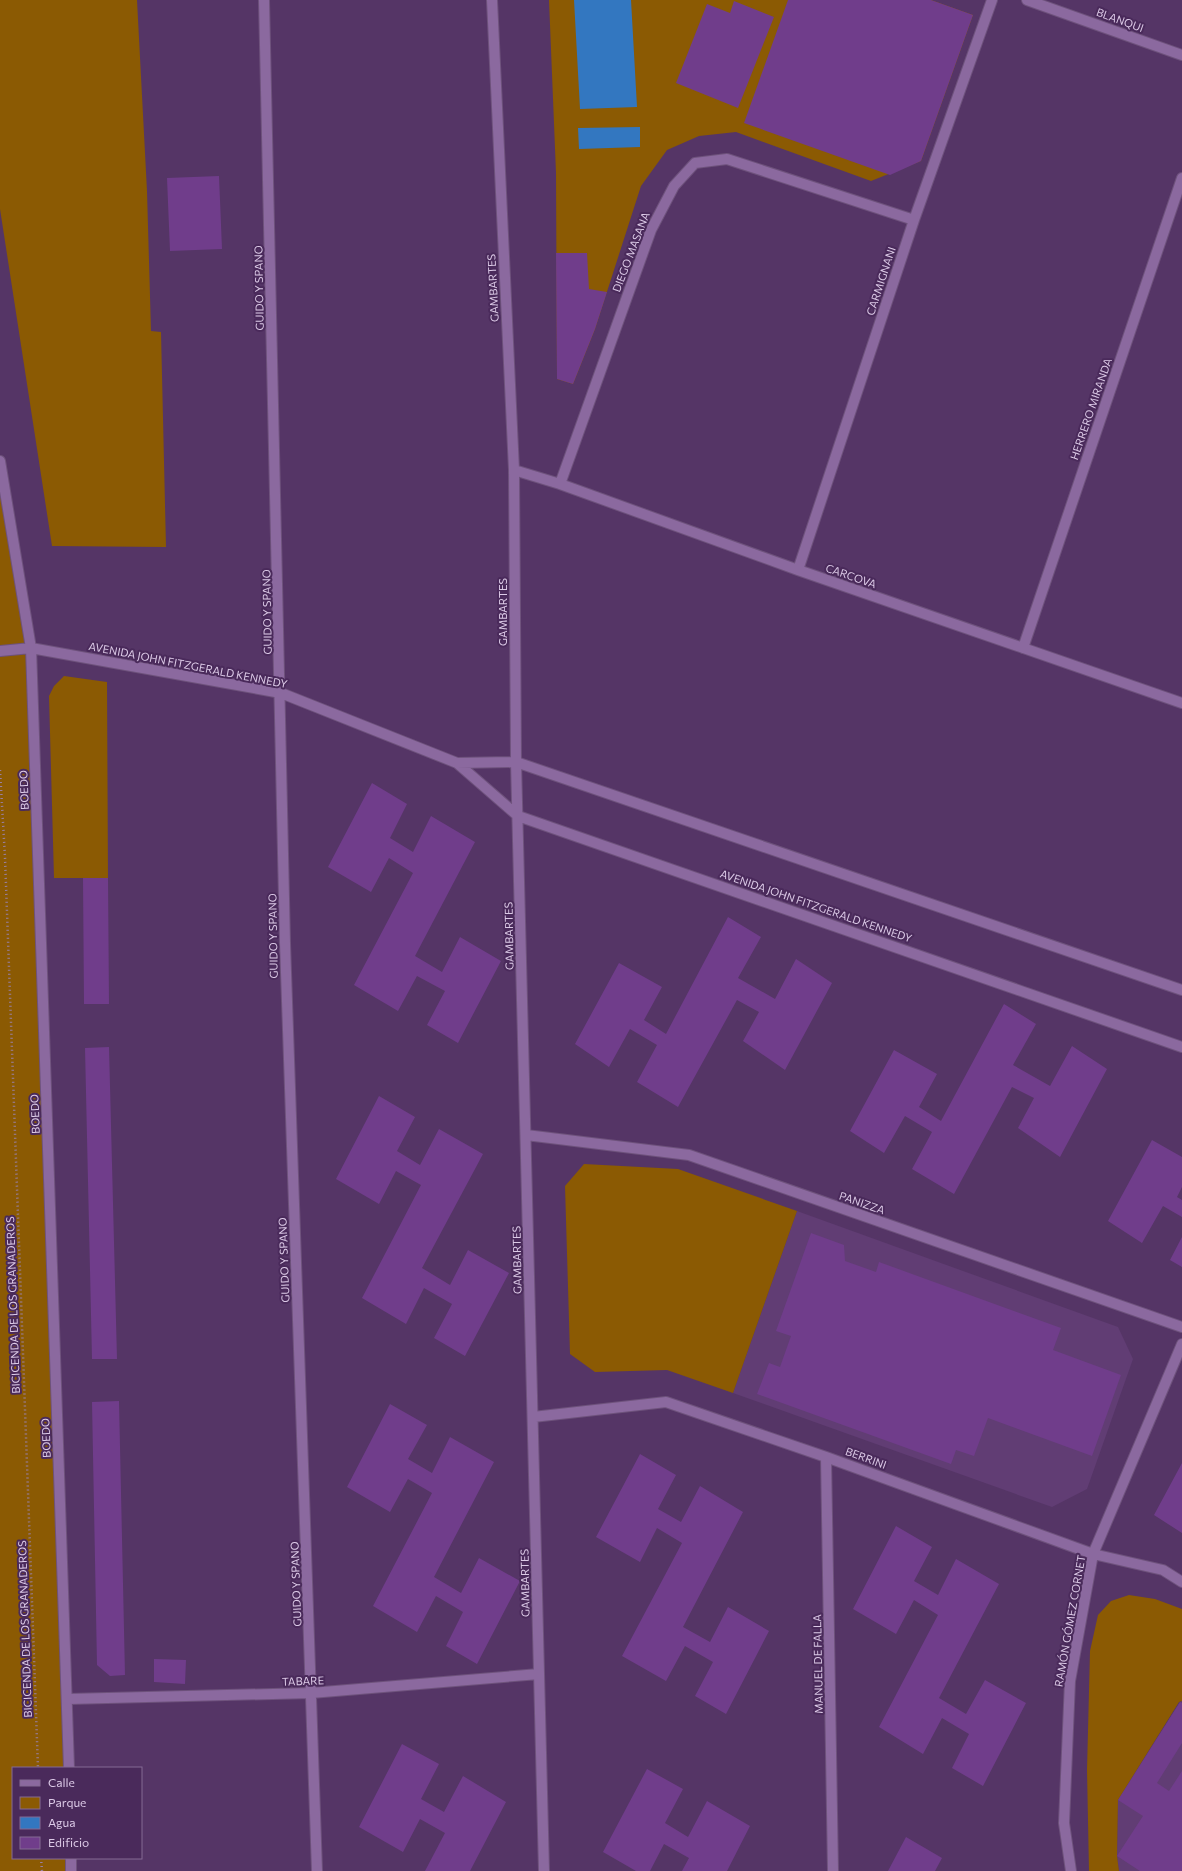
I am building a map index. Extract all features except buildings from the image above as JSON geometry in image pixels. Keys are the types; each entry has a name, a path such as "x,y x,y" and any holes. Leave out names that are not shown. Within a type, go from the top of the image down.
{"street":[{"name":"GUIDO Y SPANO","path":"264,0 286,951 317,1871"},
{"name":"GAMBARTES","path":"492,0 514,470 516,762 544,1871"},
{"name":"CARMIGNANI","path":"798,570 914,220 992,0"},
{"name":"BLANQUI","path":"1027,0 1182,55"},
{"name":"DIEGO MASANA","path":"560,484 651,230 674,186 695,163 727,159 914,220"},
{"name":"HERRERO MIRANDA","path":"1023,648 1182,178"},
{"name":"BOEDO","path":"0,461 30,648 68,1699 69,1767"},
{"name":"CARCOVA","path":"514,470 560,484 798,570 1182,703"},
{"name":"AVENIDA JOHN FITZGERALD KENNEDY","path":"0,651 30,648 281,693 456,763 518,816 1182,1047"},
{"name":"AVENIDA JOHN FITZGERALD KENNEDY","path":"456,763 516,762 1182,990"},
{"name":"PANIZZA","path":"526,1135 689,1155 1182,1326"},
{"name":"RAMÓN GÓMEZ CORNET","path":"1071,1871 1064,1823 1070,1681 1093,1554 1182,1344"},
{"name":"BERRINI","path":"533,1417 666,1402 826,1457 1093,1554 1163,1570 1182,1582"},
{"name":"MANUEL DE FALLA","path":"826,1457 833,1871"},
{"name":"TABARE","path":"68,1699 311,1693 539,1674"},
{"path":"70,1859 71,1871"}],"path":[{"name":"BICICENDA DE LOS GRANADEROS","path":"0,770 5,857 38,1767"},
{"path":"41,1859 42,1871"}],"shaded area":[{"path":"797,1211 1118,1327 1133,1359 1087,1489 1052,1507 733,1393"},
{"path":"1182,1701 1182,1871 1119,1871 1117,1856 1118,1800"}],"green space":[{"path":"0,0 137,0 147,191 151,331 161,332 166,547 52,546 0,209"},
{"path":"549,0 931,0 973,15 921,161 871,181 736,132 699,136 667,150 641,186 595,329 573,384 557,379 556,173"},
{"path":"0,461 31,648 69,1767 12,1767 12,1859 71,1859 71,1871 0,1871"},
{"path":"64,676 107,682 108,878 54,878 49,696 54,686"},
{"path":"584,1164 678,1169 797,1211 733,1393 667,1370 595,1372 570,1354 565,1186"},
{"path":"1129,1595 1155,1599 1182,1609 1182,1701 1179,1702 1118,1800 1117,1856 1119,1871 1089,1871 1087,1770 1090,1651 1098,1615 1111,1601"}],"water":[{"path":"574,0 631,0 637,107 580,109"},
{"path":"640,127 640,147 579,149 578,128"}]}
